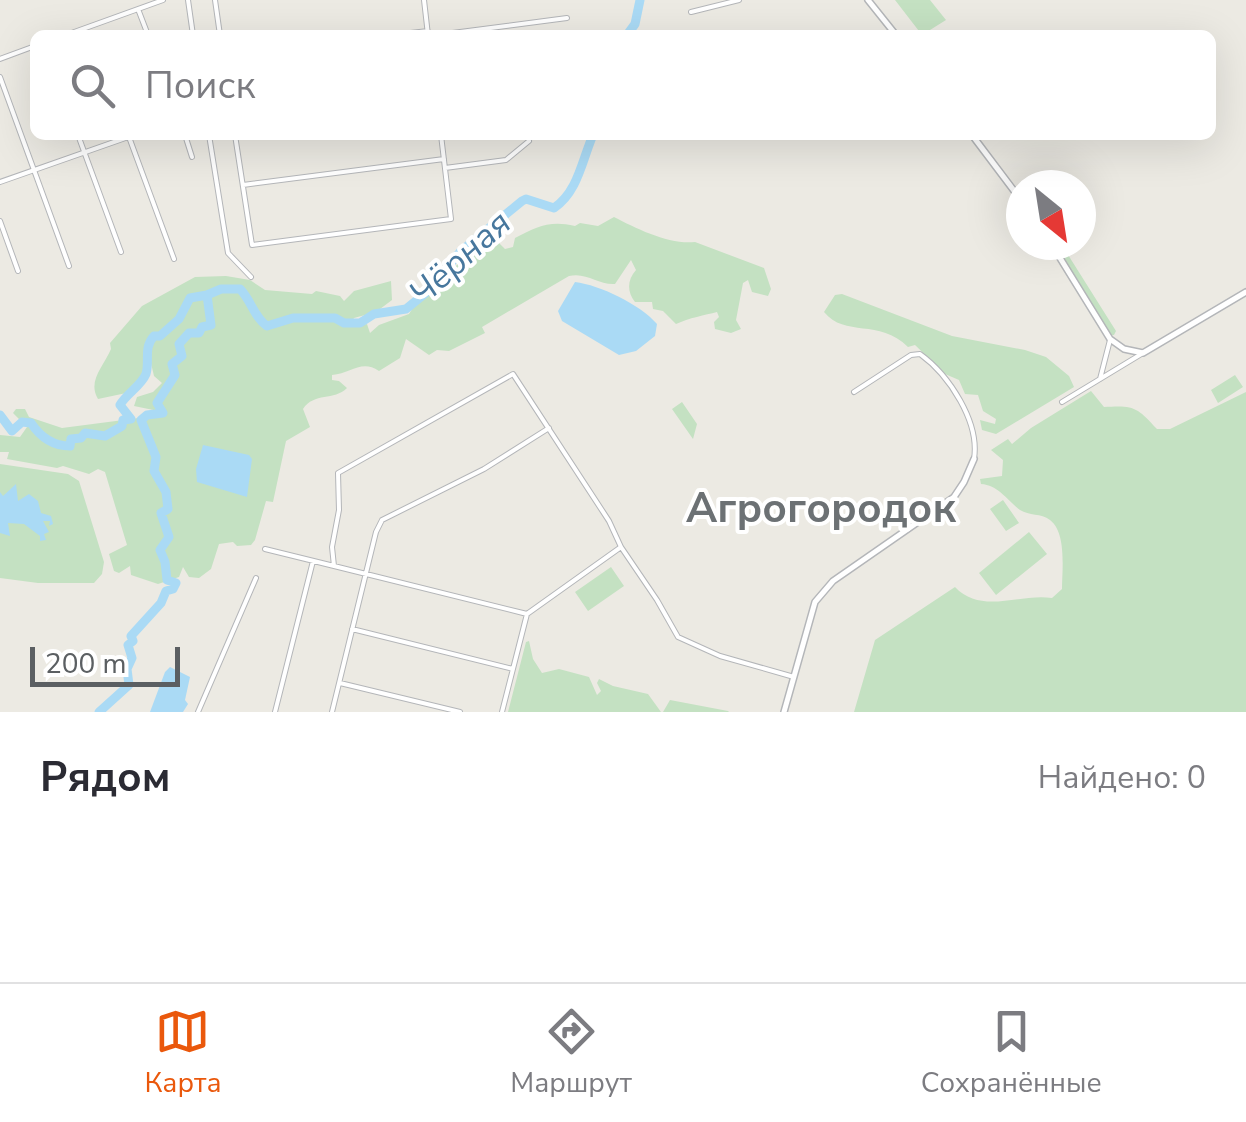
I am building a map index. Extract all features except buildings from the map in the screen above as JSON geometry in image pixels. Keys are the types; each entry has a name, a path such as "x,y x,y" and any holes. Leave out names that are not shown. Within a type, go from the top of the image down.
{"street":[{"path":"79,30 163,0"},
{"path":"188,0 192,30"},
{"path":"215,0 219,30"},
{"path":"424,0 428,30"},
{"path":"691,12 738,0"},
{"path":"868,0 892,30"},
{"path":"138,9 146,30"},
{"path":"475,30 567,18"},
{"path":"90,26 91,30"},
{"path":"0,59 30,48"},
{"path":"0,76 69,266"},
{"path":"80,140 122,252"},
{"path":"0,182 120,140"},
{"path":"132,140 174,260"},
{"path":"186,140 192,157"},
{"path":"210,140 228,253 251,277"},
{"path":"236,140 252,245 451,219 441,140"},
{"path":"976,140 1006,180"},
{"path":"445,168 506,160 529,141"},
{"path":"242,185 444,159"},
{"path":"0,222 18,270"},
{"path":"1061,260 1110,339 1124,350 1143,354"},
{"path":"1062,402 1246,292"},
{"path":"1100,379 1110,339"},
{"path":"784,712 812,608 821,592 954,497 974,459 976,442 966,414 924,356 911,355 854,392"},
{"path":"334,566 338,473 514,374 683,641 720,656 794,676"},
{"path":"332,712 376,532 387,516 484,468 549,428"},
{"path":"502,712 527,614 620,547"},
{"path":"265,549 527,614"},
{"path":"276,712 313,560"},
{"path":"198,712 256,578"},
{"path":"352,628 513,669"},
{"path":"340,682 460,712"}],"green space":[{"path":"895,0 930,0 946,20 930,30 918,30"},
{"path":"614,217 654,235 695,242 764,268 771,289 768,296 752,292 748,280 743,283 736,320 741,329 731,333 715,329 717,312 676,324 663,311 653,309 652,302 635,302 629,290 636,270 631,260 615,284 569,276 482,327 485,333 449,351 437,350 429,355 406,339 400,358 379,371 367,366 332,375 332,380 347,388 313,400 303,409 310,427 286,441 273,502 266,501 255,540 251,545 219,544 211,569 199,578 189,577 183,567 179,577 158,584 131,575 130,566 119,573 114,571 109,554 127,545 105,472 98,469 89,474 63,466 7,459 9,452 0,452 0,435 20,437 27,427 13,413 16,409 25,409 29,417 62,428 162,415 163,412 134,406 137,397 153,392 162,383 154,376 149,355 146,374 131,392 98,399 95,380 111,349 110,343 142,306 195,277 226,276 250,280 265,290 312,294 316,291 340,296 344,301 354,291 391,281 392,300 351,323 353,327 367,324 370,333 379,325 409,314 462,258 489,248 494,236 498,236 505,249 513,247 515,238 544,226 598,226"},
{"path":"1065,260 1071,260 1116,331 1111,335"},
{"path":"842,294 952,336 1046,357 1069,376 1074,387 996,434 982,430 980,420 995,424 996,419 983,411 978,395 965,394 959,380 945,374 915,345 908,347 886,333 832,320 824,312 835,295"},
{"path":"1235,375 1243,387 1218,403 1211,390"},
{"path":"1091,391 1104,407 1134,409 1157,429 1170,429 1246,392 1246,712 854,712 875,640 955,587 977,600 989,601 1052,598 1062,589 1062,553 1055,526 1046,518 1020,510 997,490 981,484 980,479 1002,476 1003,460 991,450 1008,439 1012,444"},
{"path":"682,402 697,424 693,439 672,409"},
{"path":"0,464 68,474 79,481 104,562 102,574 94,583 0,578"},
{"path":"1003,500 1019,523 1006,531 990,509"},
{"path":"1029,532 1047,554 996,595 979,573"},
{"path":"611,567 624,586 588,611 575,592"},
{"path":"529,641 533,659 542,673 559,669 589,677 597,695 601,691 599,679 648,694 661,712 508,712"},
{"path":"670,700 728,711 729,712 663,712"}],"water":[{"path":"575,282 631,303 657,324 655,336 636,351 619,355 562,321 558,311"},
{"path":"203,445 249,455 252,459 247,497 197,482 196,469"},
{"path":"16,484 18,501 29,494 38,501 41,513 51,516 53,524 49,526 50,521 43,521 49,532 44,534 46,540 40,541 40,536 24,524 8,523 10,536 0,533 0,492 3,496"},
{"path":"170,667 190,677 185,700 188,704 183,712 150,712 165,672"}],"waterway":[{"name":"Чёрная","path":"631,30 640,0"},
{"name":"Чёрная","path":"99,712 129,685 131,636 176,583 167,580 160,550 169,537 161,513 168,509 166,492 154,471 156,457 141,420 163,413 157,403 175,375 172,364 182,356 179,344 189,333 199,333 202,327 211,325 207,295 221,289 240,289 267,326 293,318 335,318 344,323 360,323 374,314 406,309 428,291 460,252 522,201 554,208 562,201 574,184 591,140"},
{"path":"131,419 120,405 146,374 154,336 160,336 179,319 190,298 207,295"},
{"path":"0,415 12,431 22,422 31,423 48,440 70,446 71,439 81,438 85,433 105,436 122,426 123,420 131,419"}],"district":[{"name":"Агрогородок","path":"821,508"}]}
